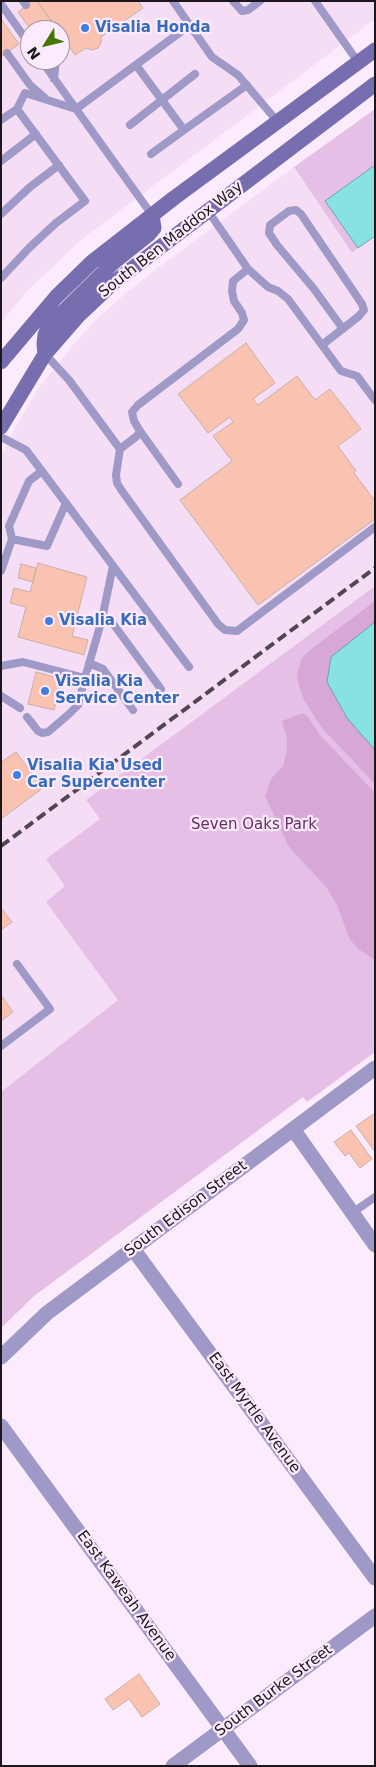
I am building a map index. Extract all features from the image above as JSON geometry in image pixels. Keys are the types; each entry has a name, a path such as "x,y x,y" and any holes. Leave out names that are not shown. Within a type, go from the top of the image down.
{"main road":[{"name":"South Ben Maddox Way","path":"2,358 56,296 92,262 277,121 375,50"},
{"name":"South Ben Maddox Way","path":"1,427 45,354 78,316 113,283 375,84"},
{"path":"45,354 45,335 48,328 114,263 148,236 154,228 152,215"}],"street":[{"name":"South Edison Street","path":"1,1357 47,1313 375,1068"},
{"path":"293,1129 375,1245"},
{"name":"East Myrtle Avenue","path":"133,1249 375,1578"},
{"name":"East Kaweah Avenue","path":"1,1426 250,1766"},
{"name":"South Burke Street","path":"173,1766 375,1616"}],"lane":[{"path":"173,1 212,57 238,75 277,121"},
{"path":"233,1 242,11 248,10 260,1"},
{"path":"315,1 358,62"},
{"path":"1,4 20,30"},
{"path":"76,109 190,25"},
{"path":"7,53 30,85 46,99"},
{"path":"136,66 184,130"},
{"path":"48,70 152,215"},
{"path":"54,78 55,70"},
{"path":"130,125 195,74"},
{"path":"151,154 247,85"},
{"path":"1,120 17,109 25,93 76,109"},
{"path":"1,278 36,241 85,201 17,109"},
{"path":"1,161 36,134"},
{"path":"1,214 30,187 59,165"},
{"path":"322,345 343,329 359,316 364,310 362,304 301,214 296,210 289,211 270,225 269,233 343,329"},
{"path":"208,211 248,269 268,287 278,291 288,299 340,371 357,376 375,400"},
{"path":"178,484 140,431 134,421 132,412 138,405 238,329 244,320 234,301 233,281 248,269"},
{"path":"45,354 69,380 120,448 116,475 117,483 218,624 225,630 236,631 375,527"},
{"path":"120,448 137,436 140,431"},
{"path":"1,437 26,450 188,667"},
{"path":"1,571 12,539 9,526 29,481 42,471"},
{"path":"12,539 47,546 66,504"},
{"path":"27,717 38,731 42,733 48,732 78,705 102,619 113,566"},
{"path":"102,619 114,625 161,689"},
{"path":"1,666 23,662 85,678"},
{"path":"89,663 103,668 133,710"},
{"path":"1,696 20,708"},
{"path":"1,1046 50,1009 17,964"},
{"path":"352,1213 375,1197"}],"shaded area":[{"path":"1,1 375,1 375,19 81,240 25,293 1,323"},
{"path":"294,167 352,253 375,236 375,586 86,800 303,1097 34,1296 1,1328 1,455 18,422 41,385 72,346 97,319 155,270"},
{"path":"375,601 375,784 322,728 304,700 297,674 302,658 311,649"},
{"path":"300,714 308,717 320,735 375,793 375,960 361,951 350,940 337,905 327,888 289,847 265,796 271,779 283,766 287,751 287,739 282,721"}],"green space":[{"path":"375,109 375,165 325,201 358,248 352,253 294,167"},
{"name":"Seven Oaks Park","path":"375,586 375,1052 307,1102 303,1097 34,1296 1,1328 1,1092 118,1000 46,902 65,886 46,859 100,819 86,800"}],"water":[{"path":"375,165 375,236 358,248 325,201"},
{"path":"375,622 375,750 347,718 327,682 331,657"}],"building":[{"path":"32,1 37,1 51,20 24,20 18,12"},
{"name":"Visalia Honda","path":"37,1 138,1 143,8 101,37 101,43 98,48 92,50 86,48 75,55 70,48 70,20 51,20"},
{"path":"1,19 19,44 1,57"},
{"path":"246,343 275,383 253,399 258,405 297,376 315,400 330,389 361,429 338,446 356,471 354,473 375,501 375,519 258,605 180,500 232,461 213,436 233,422 230,417 208,433 178,394"},
{"name":"Visalia Kia","path":"38,563 87,577 72,636 88,640 84,655 18,637 26,607 10,603 14,588 30,592"},
{"path":"21,564 36,568 33,582 18,578"},
{"name":"Visalia Kia Service Center","path":"36,672 62,679 54,710 28,704"},
{"name":"Visalia Kia Used Car Supercenter","path":"16,752 43,788 1,819 1,762"},
{"path":"1,908 12,922 1,930"},
{"path":"1,995 13,1012 1,1021"},
{"path":"375,1113 375,1152 356,1126"},
{"path":"351,1130 372,1159 360,1168 349,1153 345,1156 334,1142"},
{"path":"139,1674 160,1704 142,1717 129,1699 113,1710 105,1699"}],"railway":[{"path":"1,846 375,568"}],"place":[{"name":"Visalia Honda","path":"85,28"},
{"name":"Visalia Kia","path":"49,621"},
{"name":"Visalia Kia Service Center","path":"45,691"},
{"name":"Visalia Kia Used Car Supercenter","path":"17,775"}]}
